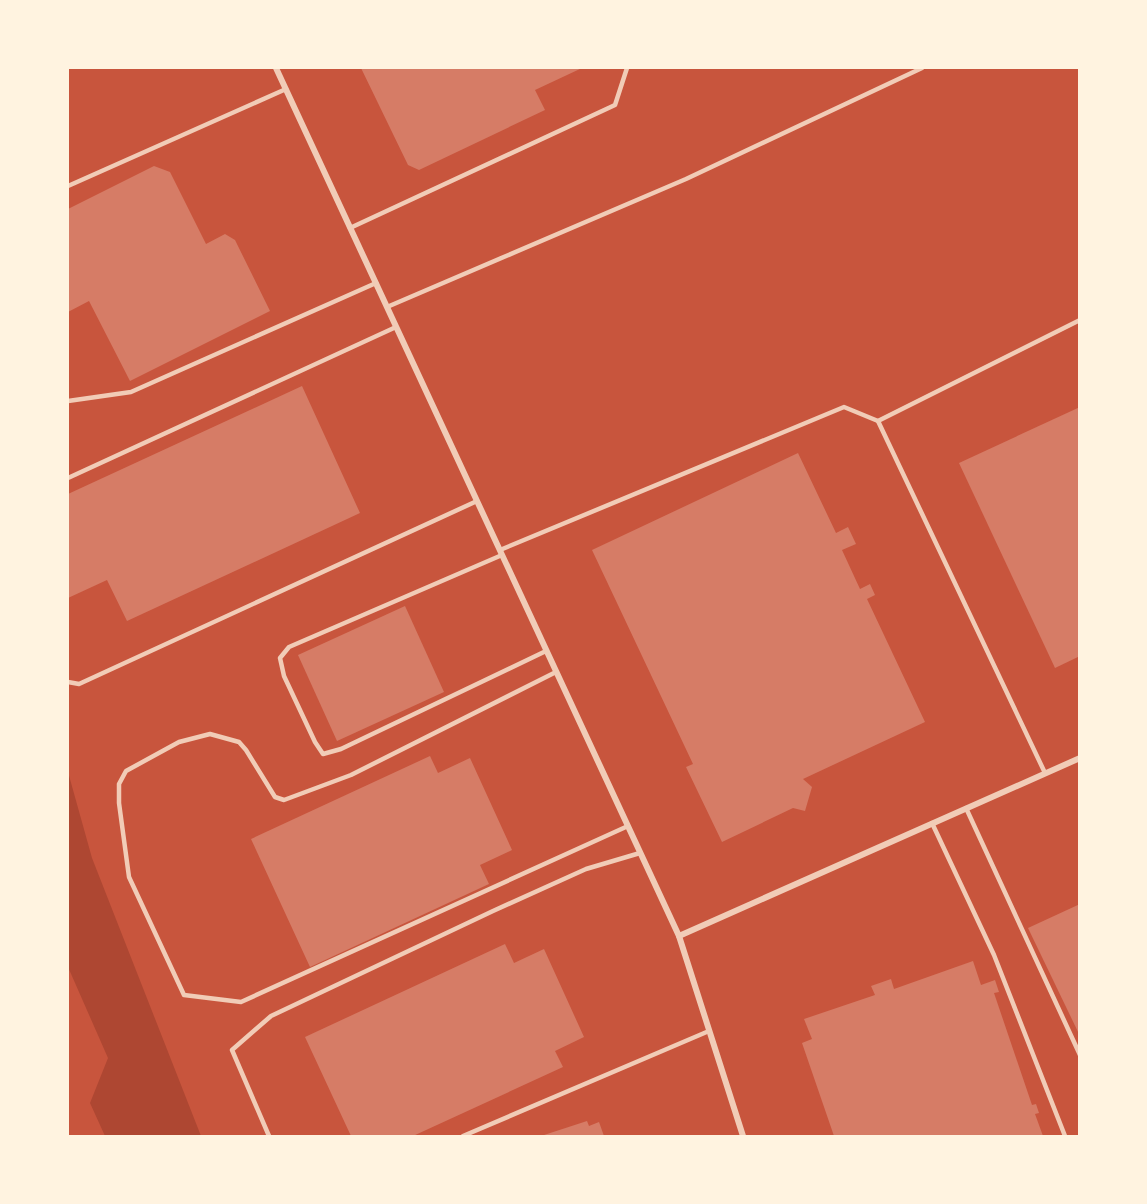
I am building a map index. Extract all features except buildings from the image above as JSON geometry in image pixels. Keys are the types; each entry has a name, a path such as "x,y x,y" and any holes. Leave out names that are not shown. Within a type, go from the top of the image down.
{"street":[{"path":"276,68 679,936 743,1137"},
{"path":"679,936 1080,758"}],"lane":[{"path":"350,228 615,105 627,68"},
{"path":"387,307 686,179 922,68"},
{"path":"68,186 286,89"},
{"path":"68,401 132,392 376,283"},
{"path":"878,421 1080,320"},
{"path":"68,478 396,327"},
{"path":"546,651 341,749 323,754 284,676 280,658 289,647 501,552 844,407 878,421 1045,773"},
{"path":"68,682 79,684 477,501"},
{"path":"556,672 351,776 284,800 275,796 239,742 210,734 179,742 126,771 119,784 119,803 129,877 161,948 184,995 241,1002 628,826"},
{"path":"966,808 1080,1055"},
{"path":"932,823 994,955 1065,1137"},
{"path":"268,1137 232,1050 271,1016 576,874 640,853"},
{"path":"463,1137 709,1030"}],"shaded area":[{"path":"68,772 92,858 201,1136 105,1136 90,1103 108,1058 68,967"}]}
